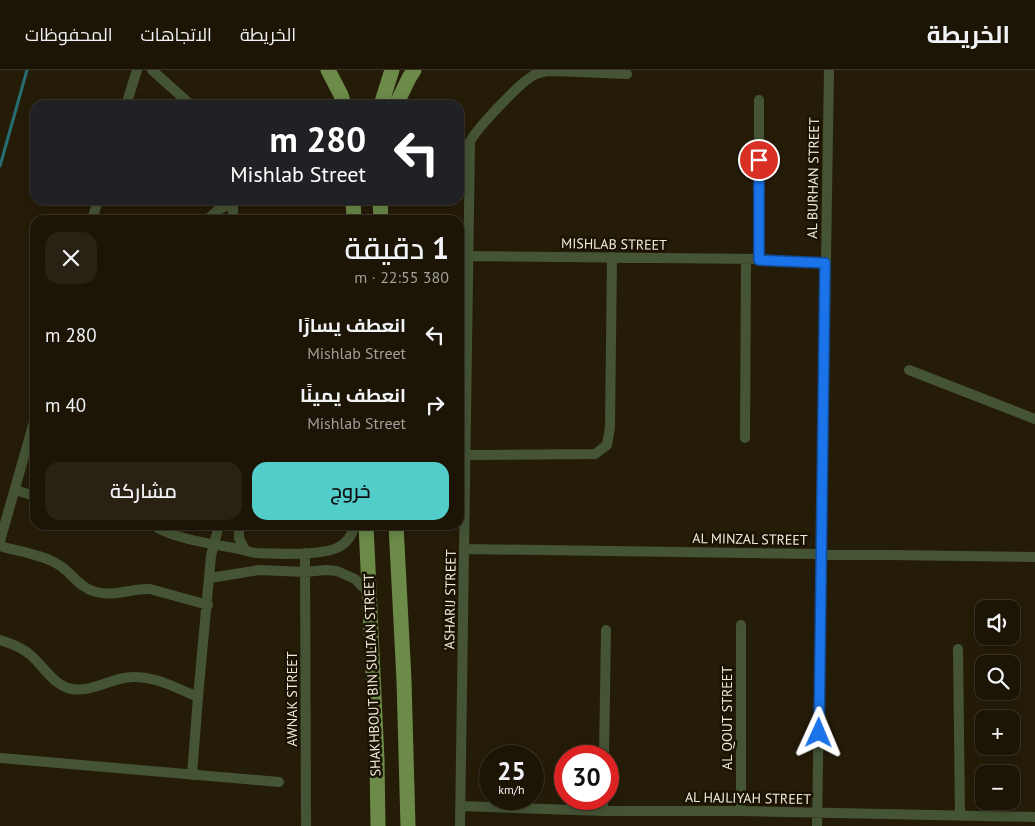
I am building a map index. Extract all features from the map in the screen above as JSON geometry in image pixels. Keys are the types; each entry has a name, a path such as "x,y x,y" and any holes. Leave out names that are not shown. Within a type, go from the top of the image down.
{"main road":[{"path":"328,70 342,100"},
{"path":"383,100 392,70"},
{"path":"398,100 414,70"},
{"name":"SHAKHBOUT BIN SULTAN STREET","path":"366,530 378,826"},
{"path":"396,530 408,826"}],"street":[{"path":"128,100 137,70"},
{"path":"152,70 185,100"},
{"name":"AL BURHAN STREET","path":"817,826 828,70"},
{"name":"'ASHARIJ STREET","path":"460,826 469,148 472,138 478,129 528,79 540,72 627,74"},
{"path":"759,100 759,260"},
{"name":"MISHLAB STREET","path":"468,256 612,257 825,263"},
{"path":"466,454 595,454 607,444 610,427 612,257"},
{"path":"745,438 746,260"},
{"path":"909,370 1035,419"},
{"path":"0,541 30,436"},
{"path":"15,490 30,494"},
{"path":"162,530 248,551 304,553 328,551 337,548 351,537 353,530"},
{"path":"192,775 210,578 218,530"},
{"path":"239,530 239,538 248,551 250,570"},
{"path":"0,546 51,560 59,565 75,581 96,592 109,594 140,588 150,589 208,605"},
{"name":"AL MINZAL STREET","path":"465,549 1035,557"},
{"name":"AWNAK STREET","path":"304,553 306,826"},
{"path":"210,578 250,570 305,572 326,570 346,574 355,579 369,593"},
{"name":"AL QOUT STREET","path":"741,625 741,811"},
{"path":"604,745 606,630"},
{"path":"0,640 18,646 28,653 58,683 70,689 84,690 123,678 137,676 158,681 198,697"},
{"path":"958,649 960,816"},
{"path":"0,758 279,782"},
{"path":"371,826 371,798 376,759"},
{"name":"AL HAJLIYAH STREET","path":"461,806 603,811 741,811 1035,817"}],"waterway":[{"path":"0,166 27,70"}],"route":[{"path":"759,160 759,260 825,263 819,733"}]}
